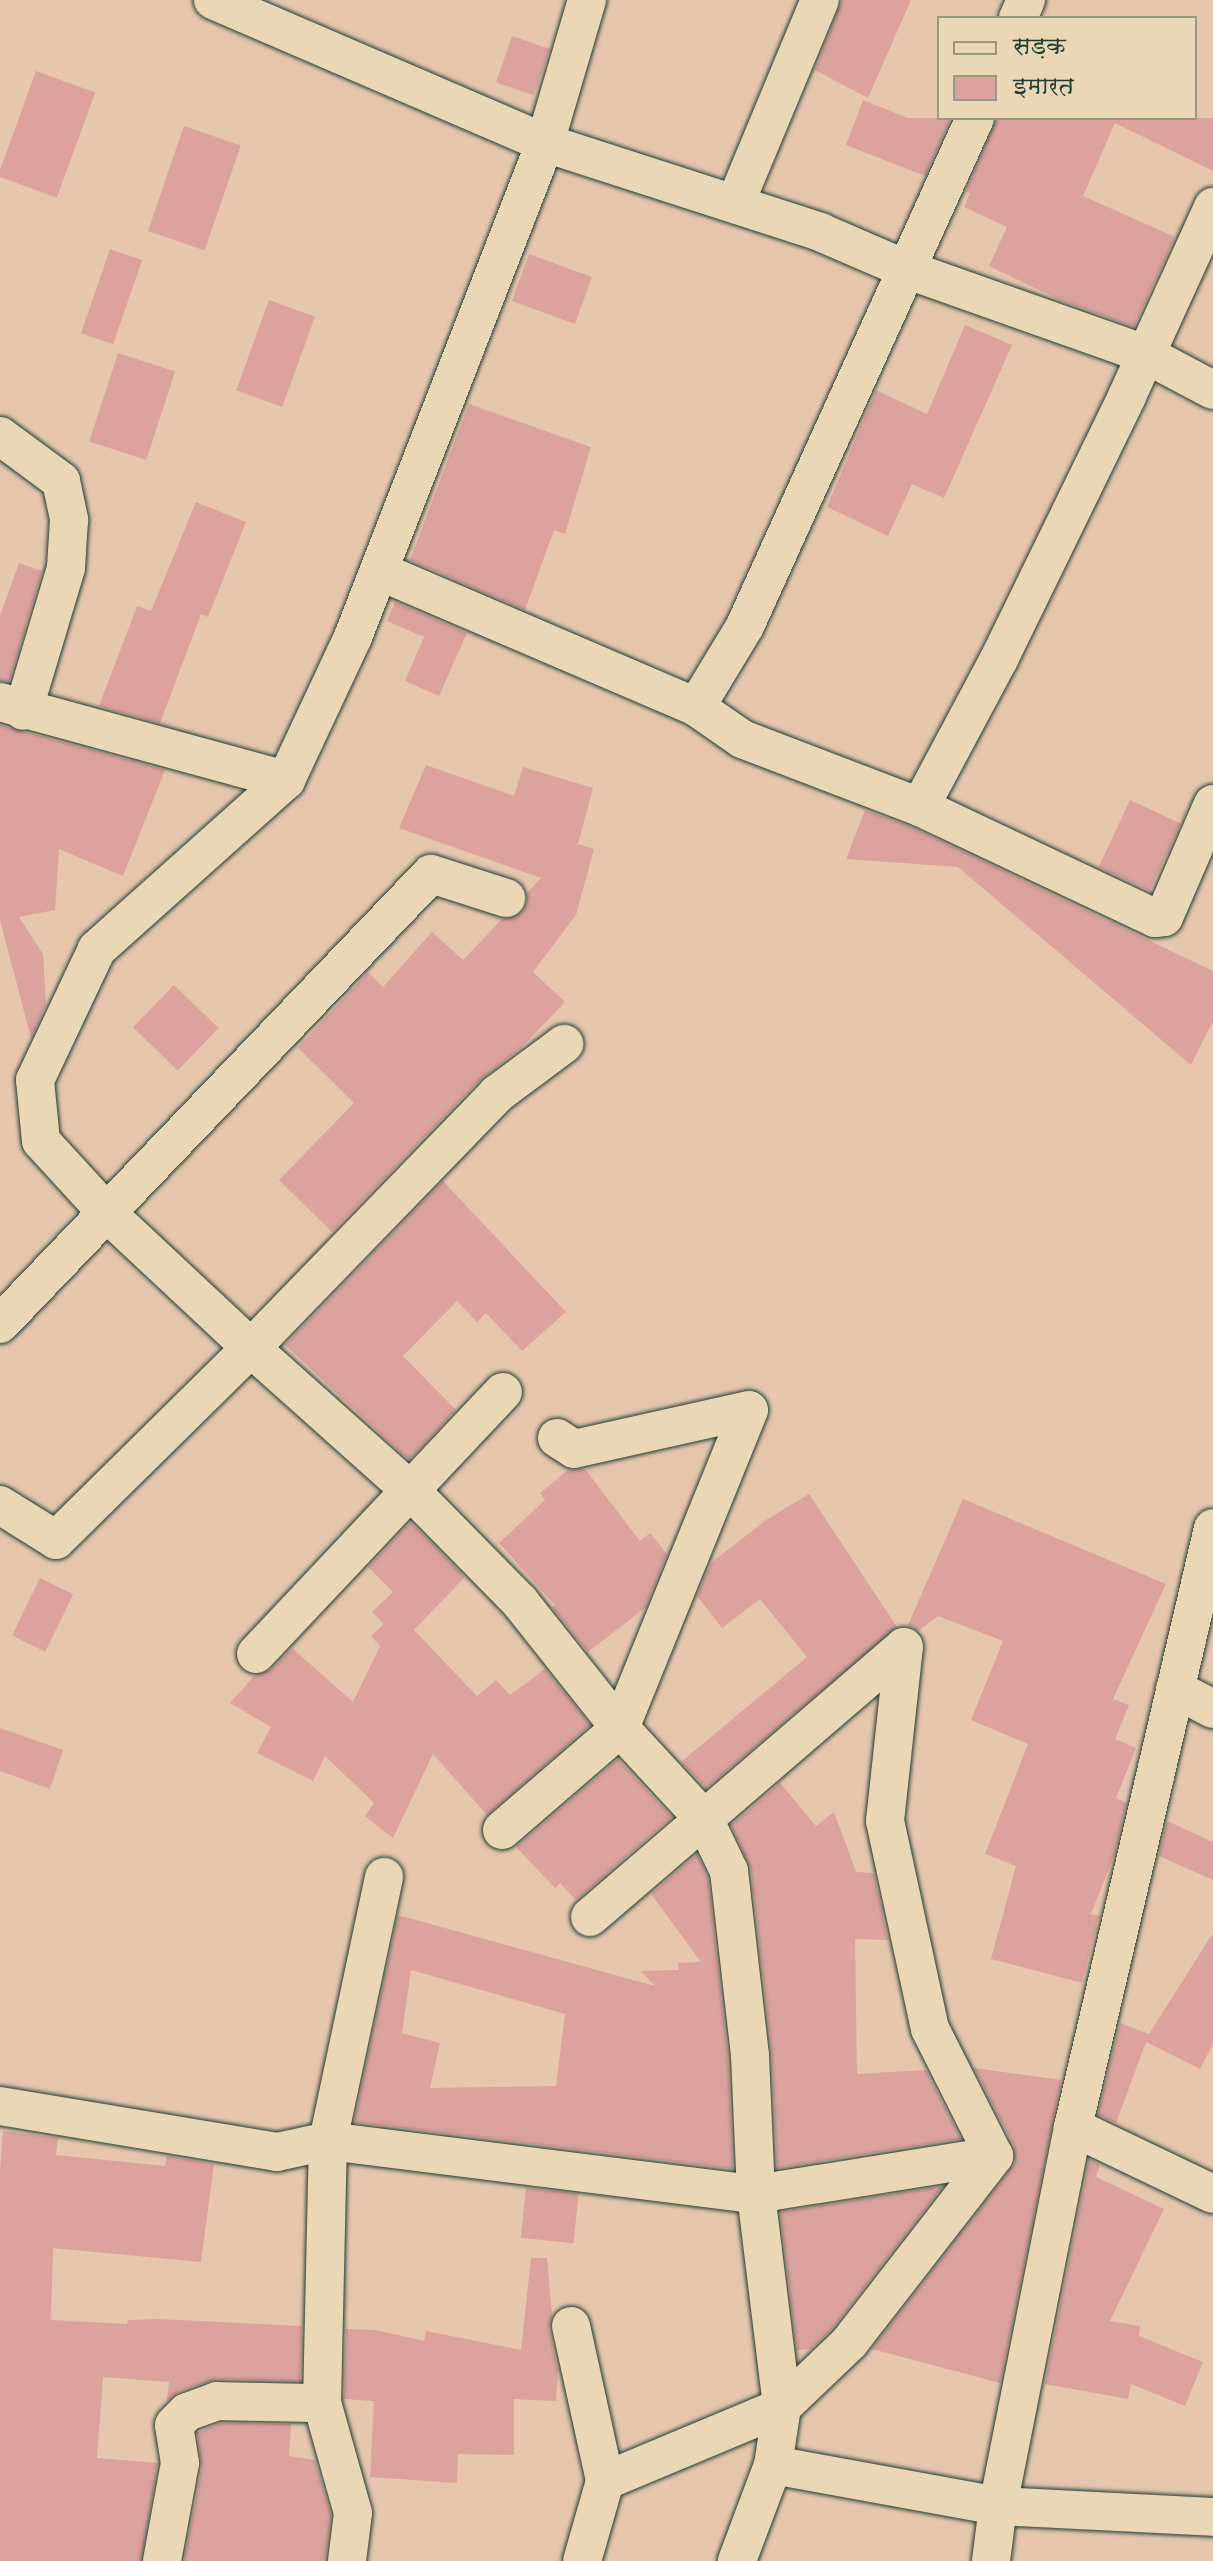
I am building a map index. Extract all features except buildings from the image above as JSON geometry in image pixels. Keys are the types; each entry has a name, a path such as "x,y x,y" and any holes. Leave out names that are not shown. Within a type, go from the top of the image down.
{"street":[{"path":"213,0 545,143 820,232 908,270 1145,354 1213,390"},
{"path":"587,0 545,143 353,637 286,780 97,949 35,1080 41,1141 108,1214 251,1348 410,1490 520,1602 620,1728 704,1819 729,1871 750,2056 756,2194 782,2407 773,2465 737,2561"},
{"path":"735,204 820,0"},
{"path":"696,707 745,626 974,120"},
{"path":"920,807 999,659 1213,207"},
{"path":"0,436 61,481 69,520 66,568 12,706 286,780"},
{"path":"379,571 696,707 742,739 920,807 1155,918 1164,917 1213,804"},
{"path":"0,1324 431,874 506,898"},
{"path":"0,1505 56,1540 251,1348 497,1094 564,1044"},
{"path":"256,1654 503,1392"},
{"path":"502,1830 620,1728 749,1410 574,1449 557,1438"},
{"path":"991,2561 998,2506 1073,2127 1213,1528"},
{"path":"590,1917 904,1647 885,1821 930,2029 959,2093 994,2156"},
{"path":"1175,1689 1213,1709"},
{"path":"347,2561 353,2513 322,2403 328,2141 384,1877"},
{"path":"0,2106 277,2152 328,2141 756,2194 994,2156"},
{"path":"1073,2127 1213,2194"},
{"path":"605,2481 782,2407 849,2343 994,2156"},
{"path":"571,2326 605,2481 582,2561"},
{"path":"162,2561 180,2463 174,2425 187,2412 217,2401 322,2403"},
{"path":"773,2465 998,2506 1213,2517"}]}
